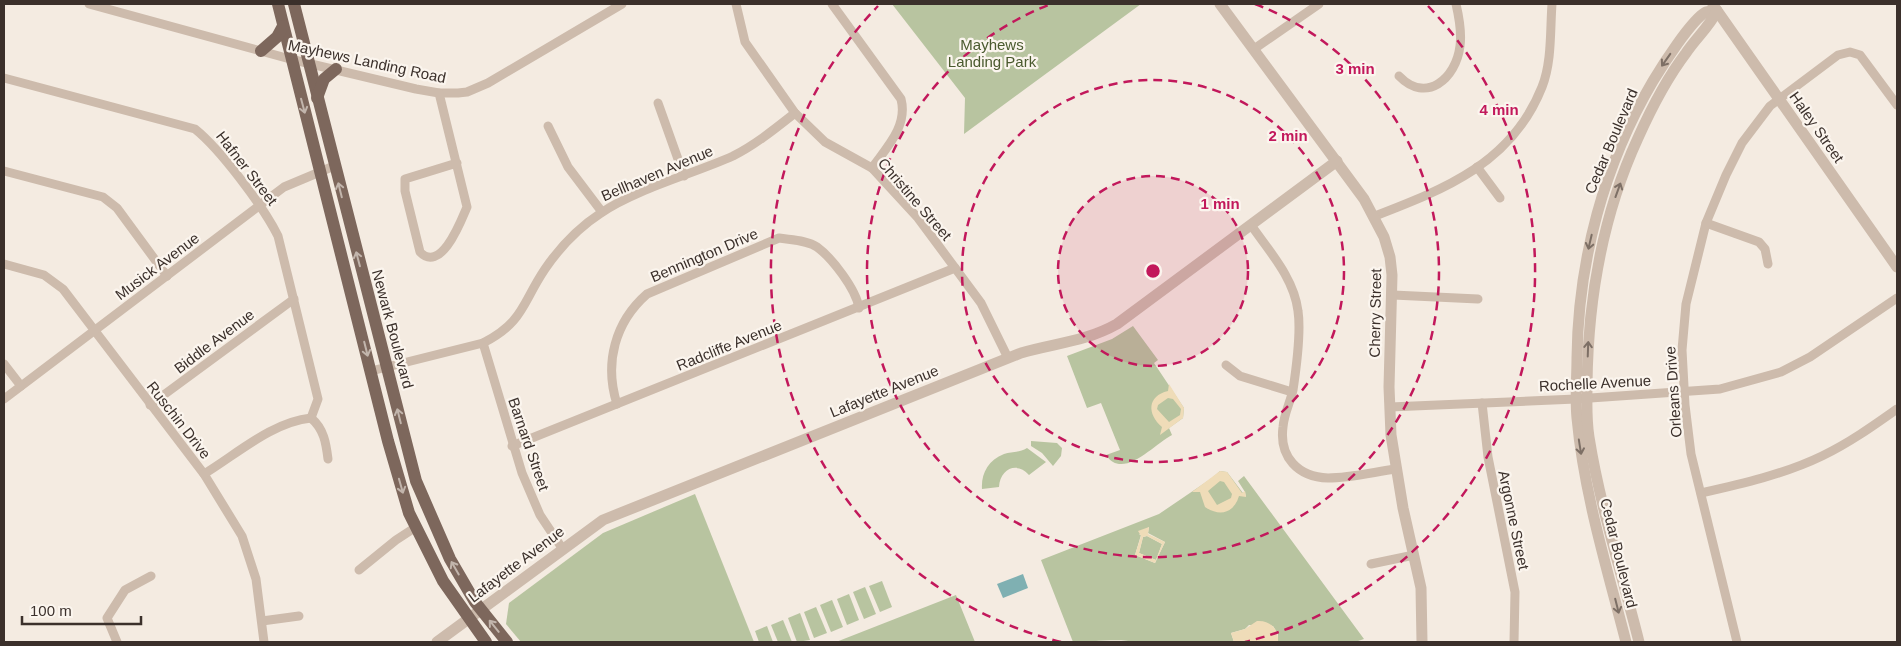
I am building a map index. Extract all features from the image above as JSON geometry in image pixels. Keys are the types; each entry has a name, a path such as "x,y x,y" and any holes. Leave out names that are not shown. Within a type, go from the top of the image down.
{"main road":[{"name":"Newark Boulevard","path":"278,4 290,59 321,172 388,441 409,513 443,582 486,642"},
{"name":"Newark Boulevard","path":"294,4 307,62 416,481 450,560 481,609 507,642"},
{"path":"261,51 277,37 283,26"},
{"path":"317,100 320,85 336,70"}],"street":[{"name":"Mayhews Landing Road","path":"89,4 290,59 439,93 467,92 488,83 622,4"},
{"name":"Christine Street","path":"736,4 745,42 795,113 825,142 872,168 918,218 981,303 1008,358"},
{"path":"832,4 901,99 904,112 897,133 872,168"},
{"name":"Cherry Street","path":"1220,4 1337,161 1375,216 1390,256 1393,295 1390,408 1396,469 1421,588 1422,642"},
{"path":"1254,49 1319,4"},
{"path":"1398,76 1406,84 1422,90 1438,84 1453,68 1457,60 1460,37 1456,4"},
{"path":"1375,216 1427,197 1453,184 1505,145 1519,129 1542,87 1549,59 1552,4"},
{"name":"Haley Street","path":"1715,7 1897,267"},
{"name":"Cedar Boulevard","path":"1626,642 1584,471 1581,398 1594,282 1599,254 1615,198 1637,139 1685,53 1711,23 1715,7"},
{"name":"Orleans Drive","path":"1738,642 1691,454 1684,392 1682,350 1686,304 1706,223 1726,175 1742,144 1761,115 1838,56 1850,52 1860,55 1897,103"},
{"name":"Hafner Street","path":"4,78 195,129 209,140 269,218 278,236 318,399 311,418"},
{"path":"439,93 457,163 467,208 445,248 438,255 427,257 420,252 405,190 405,179 457,163"},
{"path":"658,103 684,176"},
{"name":"Bellhaven Avenue","path":"371,372 483,343 499,335 521,313 552,258 577,231 602,212 626,199 735,155 795,113"},
{"path":"548,126 568,167 602,212"},
{"name":"Lafayette Avenue","path":"436,642 596,524 621,512 1008,358 1039,348 1083,340 1117,324 1337,161"},
{"name":"Musick Avenue","path":"4,399 284,187 334,166"},
{"path":"1477,167 1500,198"},
{"path":"4,171 103,197 117,208 167,276"},
{"path":"1706,223 1759,242 1765,249 1768,264"},
{"path":"1252,225 1293,290 1298,312 1292,392 1283,425 1281,442 1286,456 1296,468 1310,475 1329,478 1396,469"},
{"name":"Bennington Drive","path":"617,404 612,371 613,344 634,306 647,294 779,238 802,241 817,247 837,268 855,294 859,308"},
{"name":"Ruschin Drive","path":"4,264 44,274 63,289 204,474 242,536 256,579 264,642"},
{"name":"Radcliffe Avenue","path":"512,446 955,268"},
{"path":"1393,295 1478,299"},
{"name":"Biddle Avenue","path":"150,405 294,298"},
{"name":"Rochelle Avenue","path":"1390,408 1720,389 1781,372 1810,357 1897,298"},
{"name":"Barnard Street","path":"483,343 512,446 540,515 562,548"},
{"path":"4,364 20,386"},
{"path":"1226,365 1240,376 1292,392"},
{"name":"Cedar Boulevard","path":"1581,398 1595,467 1639,642"},
{"name":"Argonne Street","path":"1482,403 1488,458 1515,592 1514,642"},
{"path":"1701,492 1780,472 1822,456 1862,434 1897,409"},
{"path":"204,474 277,428 294,420 311,418 318,424 326,441 328,459"},
{"path":"359,570 396,540 416,527"},
{"path":"1372,564 1414,556"},
{"path":"118,642 107,618 125,590 151,576"},
{"path":"262,621 299,616"}],"green space":[{"name":"Mayhews Landing Park","path":"892,4 1141,4 964,134 965,98"},
{"path":"1133,326 1158,360 1154,363 1184,408 1183,418 1169,428 1172,435 1139,458 1121,464 1113,462 1106,455 1120,450 1101,403 1087,408 1067,356 1112,339"},
{"path":"1031,441 1057,443 1062,448 1061,456 1053,466 1042,453 1031,446"},
{"path":"1027,448 1046,462 1029,475 1019,468 1010,469 1002,476 999,487 982,489 984,473 994,460 1004,454 1022,451"},
{"path":"1220,471 1227,472 1246,497 1238,481 1244,476 1364,639 1355,642 1278,642 1278,634 1273,626 1249,625 1245,629 1231,633 1234,642 1134,642 1113,640 1073,642 1041,560 1159,514","holes":["1149,527 1148,533 1165,542 1155,563 1135,555 1141,535 1139,535"]},
{"path":"695,494 754,642 521,642 506,624 509,603 603,533"},
{"path":"1147,536 1162,544 1156,560 1139,553 1143,537"},
{"path":"882,581 892,607 880,612 869,586"},
{"path":"865,587 876,614 864,619 853,592"},
{"path":"849,594 859,620 847,625 837,599"},
{"path":"956,595 975,642 836,642"},
{"path":"832,600 843,627 831,632 820,605"},
{"path":"816,607 827,633 814,638 804,612"},
{"path":"800,613 810,640 797,642 788,618"},
{"path":"783,620 792,642 778,642 771,625"},
{"path":"767,626 773,642 759,642 755,631"}],"sand":[{"path":"1169,384 1184,408 1183,418 1160,435 1162,427 1154,417 1152,406 1156,397 1168,391","holes":["1168,398 1173,399 1181,409 1180,415 1169,422 1157,409 1158,405"]},
{"path":"1220,471 1227,472 1242,493 1245,491 1246,497 1239,496 1234,506 1226,512 1216,512 1205,507 1200,492 1192,492","holes":["1220,481 1224,482 1232,494 1231,498 1217,505 1208,491"]},
{"path":"1149,527 1148,534 1165,542 1155,563 1135,555 1141,536 1138,531","holes":["1147,536 1162,544 1156,560 1139,553 1143,537"]},
{"path":"1257,621 1266,622 1273,626 1277,633 1278,642 1234,642 1231,633 1245,629"}],"water":[{"path":"1023,574 1028,588 1003,598 997,584"}]}
